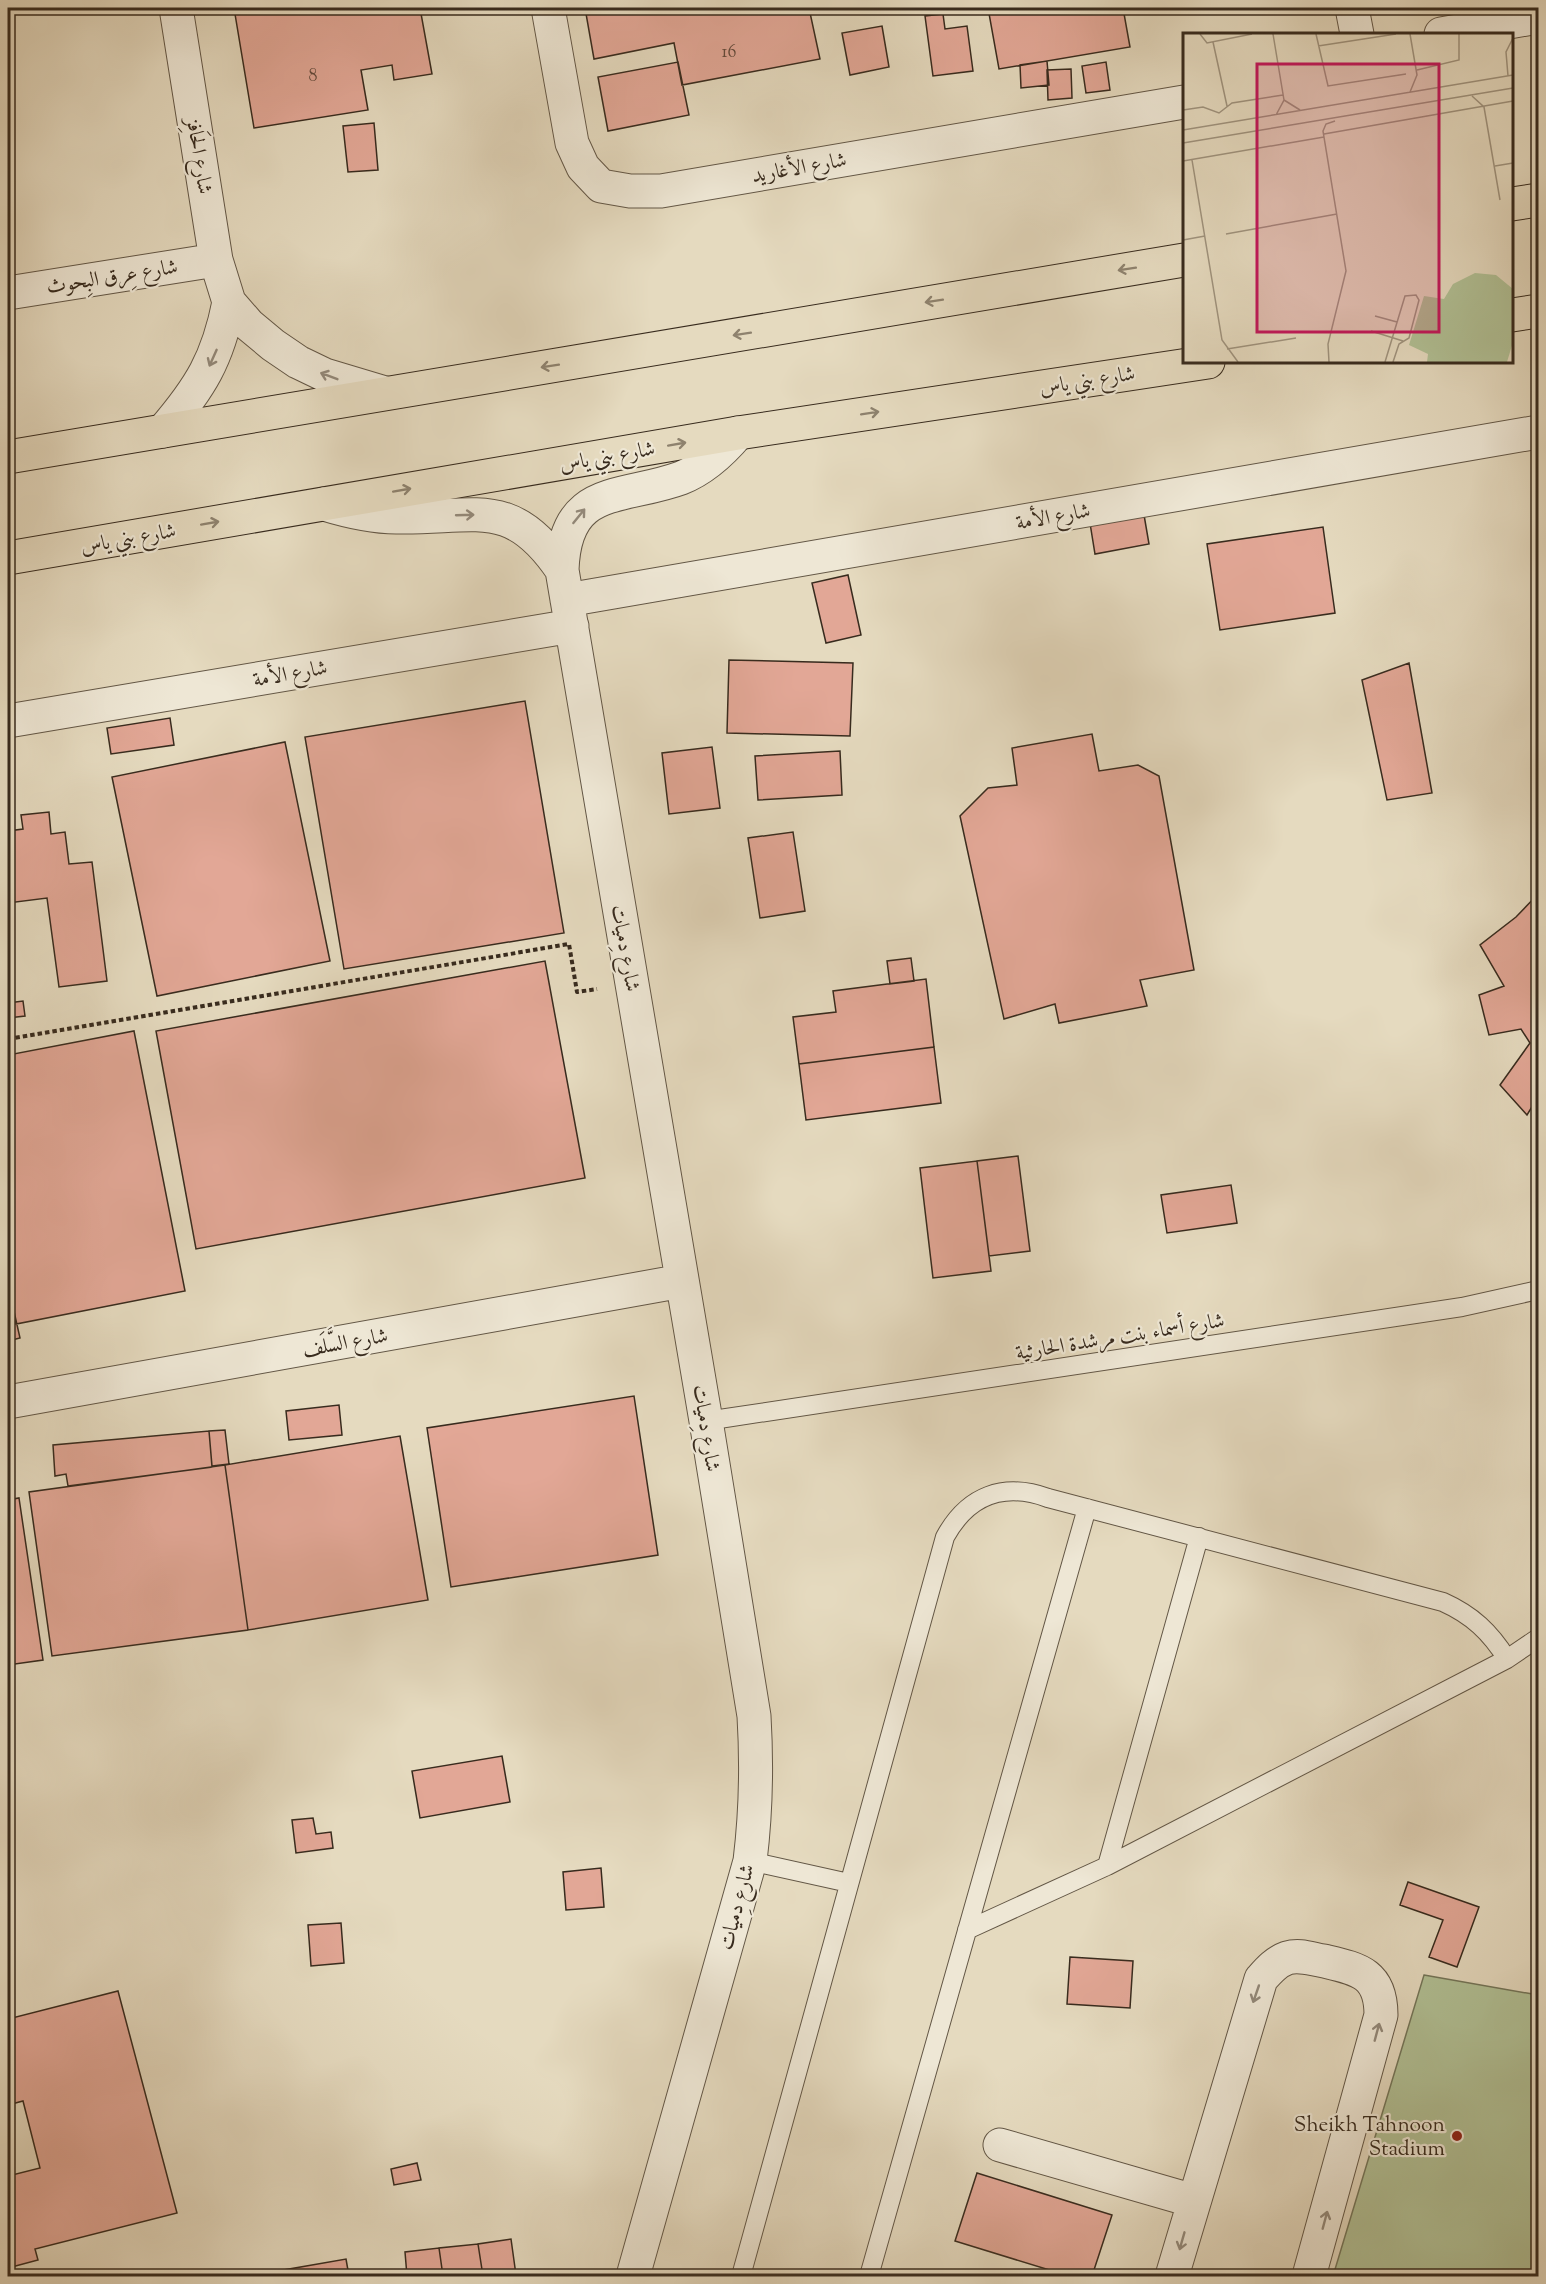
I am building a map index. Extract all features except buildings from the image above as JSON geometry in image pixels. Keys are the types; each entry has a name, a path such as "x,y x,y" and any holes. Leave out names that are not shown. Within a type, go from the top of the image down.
{"main road":[{"path":"1513,204 1539,200"},
{"path":"8,457 1183,260"},
{"path":"1513,315 1539,311"},
{"name":"شارع بني ياس","path":"8,558 738,433 1201,363"}],"street":[{"name":"شارع الحَافِز","path":"177,8 216,260 229,302 249,325 298,362 325,375 385,393"},
{"name":"شارع الأغاريد","path":"548,8 572,143 583,167 601,186 630,191 661,191 1183,102"},
{"path":"1352,8 1357,33"},
{"path":"1446,33 1539,17"},
{"name":"شارع عِرق البِحوث","path":"8,293 216,260"},
{"name":"شارع الحَافِز","path":"163,431 200,384 214,358 224,331 229,302"},
{"name":"شارع الأمة","path":"8,721 567,599 1539,432"},
{"name":"شارع دِميات","path":"633,2277 750,1861 756,1803 757,1764 754,1716 567,599 562,554 566,537 574,522 598,499 681,477 703,466 722,451 738,433"},
{"name":"شارع دِميات","path":"324,504 348,511 394,517 481,514 501,517 521,525 537,538 567,599"},
{"name":"شارع السَّلَف","path":"8,1402 682,1281"},
{"path":"1172,2277 1261,1979 1273,1966 1285,1959 1299,1956 1357,1969 1368,1976 1376,1986 1382,2001 1382,2015 1309,2277"},
{"path":"1000,2145 1194,2201"}],"lane":[{"name":"شارع أسماء بنت مرشدة الحارثية","path":"706,1421 1462,1307 1539,1290"},
{"path":"741,2277 945,1537 953,1522 965,1509 979,1499 996,1493 1031,1492 1443,1602 1463,1611 1481,1625 1496,1641 1507,1659"},
{"path":"868,2277 1087,1508"},
{"path":"1107,1866 1199,1537"},
{"path":"967,1929 1107,1866 1507,1659 1539,1638"},
{"path":"750,1861 849,1883"}],"path":[{"path":"8,1039 569,945 577,993 632,983"}],"green space":[{"name":"Sheikh Tahnoon Stadium","path":"1424,1975 1538,1995 1538,2276 1333,2276"}],"place":[{"name":"Sheikh Tahnoon Stadium","path":"1457,2136"}]}
